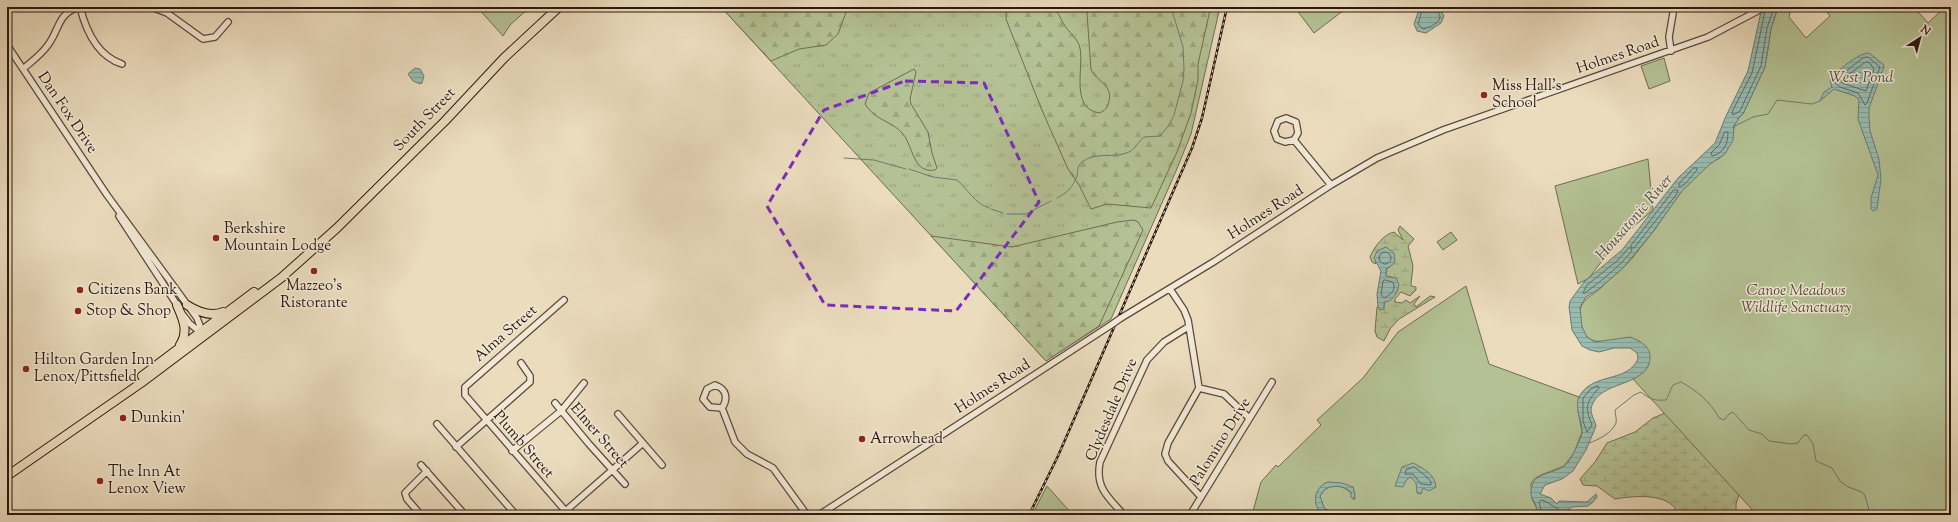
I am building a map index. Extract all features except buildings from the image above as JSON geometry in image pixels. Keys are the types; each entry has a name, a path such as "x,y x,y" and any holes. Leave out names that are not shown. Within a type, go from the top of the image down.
{"highway":[{"name":"South Street","path":"7,476 97,414 281,278 311,252 445,121 504,58 559,7"},
{"name":"South Street","path":"97,414 179,347 202,335 232,308 311,252"},
{"path":"177,305 184,320 185,330 179,347"},
{"path":"187,305 198,311 211,314 220,313 232,308"}],"street":[{"path":"23,69 39,56 49,44 63,16 72,9 80,7 83,20 93,42 112,61 122,64"},
{"path":"151,7 167,12 204,39 215,37 228,22"},
{"path":"1671,51 1669,37 1674,7"},
{"name":"Holmes Road","path":"818,515 1121,318 1170,289 1331,185 1377,158 1437,132 1671,51 1715,34 1762,8"},
{"name":"Dan Fox Drive","path":"7,45 107,195 197,318 202,335"},
{"path":"1288,118 1297,124 1298,133 1294,140 1285,142 1276,137 1274,127 1280,120 1288,118"},
{"path":"1294,140 1331,185"},
{"name":"Dan Fox Drive","path":"107,195 118,216 189,323 202,335"},
{"path":"1170,289 1184,310 1199,388 1168,443 1165,454 1167,460 1201,497"},
{"name":"Alma Street","path":"465,387 564,300"},
{"name":"Clydesdale Drive","path":"1124,515 1101,488 1098,475 1100,462 1146,360 1164,342 1188,327"},
{"path":"456,446 531,380 521,363"},
{"path":"512,451 561,411 584,382"},
{"name":"Palomino Drive","path":"1190,515 1272,382"},
{"path":"722,408 710,407 705,402 703,396 709,387 715,385 719,386 725,392 726,397 722,408 735,442 747,454 773,468 806,515"},
{"name":"Plumb Street","path":"465,387 465,395 565,514"},
{"path":"1199,388 1224,394 1249,418"},
{"name":"Elmer Street","path":"555,403 625,484"},
{"path":"618,414 662,465"},
{"path":"437,424 516,515"},
{"path":"565,514 612,469 643,443"},
{"path":"422,465 465,515"},
{"path":"421,515 406,498 405,493 407,489 427,471"}],"highlighted area":[{"path":"905,81 984,83 1039,202 956,311 825,305 767,206 824,110"}],"green space":[{"path":"1045,6 1056,11 1079,44 1081,56 1080,86 1084,104 1090,110 1099,113 1107,107 1110,96 1107,88 1091,70 1087,13 1092,7 1203,7 1210,10 1198,64 1198,80 1191,113 1177,152 1151,208 1107,204 1091,209 1079,185 1068,169 1041,108 1006,19 1006,7"},
{"path":"477,7 530,7 510,25 503,36"},
{"path":"721,7 1220,7 1191,134 1111,319 1046,361"},
{"path":"721,7 848,7 838,34 826,45 799,49 771,61"},
{"path":"1298,7 1348,7 1314,33 1296,9"},
{"name":"Canoe Meadows Wildlife Sanctuary","path":"1778,7 1791,7 1789,17 1806,38 1830,16 1823,7 1914,7 1928,23 1945,7 1951,7 1951,515 1757,515 1633,379 1643,372 1649,365 1639,341 1631,339 1606,341 1591,340 1586,335 1582,327 1580,310 1585,301 1626,265 1692,180 1703,169 1725,153 1736,122 1743,114 1765,67 1771,29"},
{"path":"1664,58 1670,81 1649,89 1641,66"},
{"path":"914,69 916,72 910,99 911,104 928,132 932,153 937,168 935,170 922,168 914,158 903,134 894,126 879,118 869,110 865,104 869,93"},
{"path":"1648,159 1653,210 1618,240 1589,278 1578,284 1555,186"},
{"path":"1134,220 1138,222 1143,230 1099,326 1046,361 931,236 1012,247 1117,222"},
{"path":"1400,226 1414,239 1408,246 1413,266 1411,286 1416,287 1416,290 1410,296 1401,292 1395,299 1395,302 1402,303 1406,300 1410,303 1420,296 1414,304 1416,307 1430,296 1435,297 1399,319 1390,329 1384,341 1377,337 1375,331 1377,307 1378,306 1380,310 1384,308 1384,302 1393,297 1398,288 1394,278 1386,276 1386,269 1390,267 1372,262 1370,257 1374,249 1390,233 1394,232 1403,240 1398,230"},
{"path":"1451,232 1457,240 1443,250 1437,242"},
{"path":"1466,286 1489,364 1579,397 1578,411 1582,432 1574,453 1564,466 1541,475 1534,479 1531,484 1532,499 1540,515 1411,515 1396,511 1393,515 1371,515 1349,511 1329,511 1324,508 1320,496 1325,489 1334,486 1342,487 1346,489 1355,499 1353,487 1325,483 1316,494 1316,501 1322,513 1327,515 1252,515 1261,482 1276,465 1278,467 1321,425 1317,420 1363,378 1398,332"},
{"path":"1675,409 1746,472 1736,504 1736,515 1675,515 1675,508 1670,503 1663,500 1647,497 1615,499 1597,486 1583,485 1580,479 1595,462 1607,443 1635,432 1653,418"},
{"path":"1047,486 1073,515 1032,515"}],"water":[{"path":"1420,7 1439,7 1444,16 1441,23 1426,33 1417,31 1414,24"},
{"path":"1762,7 1778,7 1771,29 1765,67 1743,114 1738,118 1734,125 1733,140 1725,154 1710,164 1682,191 1652,233 1623,268 1600,288 1586,297 1580,307 1582,327 1587,337 1595,342 1630,337 1643,343 1648,348 1650,355 1649,365 1636,378 1607,390 1593,403 1591,412 1596,426 1586,450 1573,471 1562,479 1545,485 1540,494 1551,498 1557,504 1559,501 1587,502 1596,494 1597,497 1588,506 1572,507 1561,515 1540,515 1531,496 1533,483 1541,476 1565,466 1569,461 1582,433 1577,406 1580,395 1590,385 1627,371 1638,359 1637,353 1630,348 1614,348 1599,352 1582,346 1572,330 1569,307 1570,301 1584,282 1622,250 1678,178 1715,143 1726,116 1748,71"},
{"name":"West Pond","path":"1869,53 1883,64 1884,67 1869,108 1870,131 1879,159 1881,179 1877,209 1873,211 1871,209 1871,198 1878,175 1858,119 1859,100 1855,96 1834,89 1820,101 1824,92 1832,87 1830,80 1838,72 1854,59"},
{"path":"415,68 420,69 424,76 422,83 420,84 413,81 408,74"},
{"path":"1386,247 1394,253 1395,259 1393,265 1386,269 1386,276 1396,278 1399,285 1394,297 1387,302 1384,302 1384,309 1380,310 1378,307 1377,294 1381,271 1374,258 1377,251"},
{"path":"1413,463 1431,475 1436,487 1429,491 1423,488 1421,494 1417,493 1416,483 1411,477 1407,479 1403,487 1395,486 1402,467"},
{"path":"1328,482 1342,483 1353,487 1355,494 1354,500 1351,497 1351,492 1345,488 1335,486 1325,489 1320,496 1324,508 1329,511 1349,511 1371,515 1327,515 1322,512 1316,504 1317,493 1323,485"}],"waterway":[{"path":"1057,198 1067,192 1072,186 1077,176 1078,167 1082,162 1093,157 1118,155 1129,152 1144,137 1160,136 1169,125 1174,115 1183,81 1184,69 1183,47 1171,7"},
{"path":"1733,127 1753,117 1768,114 1777,100 1812,104 1820,101"},
{"path":"844,158 874,160 906,169"},
{"path":"909,169 933,177 957,180 979,203 989,208"},
{"path":"1007,214 1026,214 1051,201"},
{"path":"991,209 1003,213"},
{"path":"1589,443 1608,433 1614,427 1616,423 1615,410 1634,395 1641,392 1652,399 1666,400 1673,385 1681,382 1703,397 1716,412 1719,418 1724,420 1733,412 1749,430 1762,434 1769,441 1791,444 1798,443 1804,435 1807,435 1813,444 1816,461 1832,468 1840,481 1848,487 1862,492 1865,496 1870,513 1874,515"}],"railway":[{"path":"1029,515 1058,456 1192,148 1202,118 1227,7"}],"place":[{"name":"Miss Hall's School","path":"1484,95"},
{"name":"Berkshire Mountain Lodge","path":"216,238"},
{"name":"Mazzeo's Ristorante","path":"314,271"},
{"name":"Citizens Bank","path":"80,290"},
{"name":"Stop & Shop","path":"78,311"},
{"name":"Hilton Garden Inn Lenox/Pittsfield","path":"26,369"},
{"name":"Dunkin'","path":"123,418"},
{"name":"Arrowhead","path":"862,439"},
{"name":"The Inn At Lenox View","path":"100,481"}],"water label":[{"name":"Housatonic River","path":"1635,218"}]}
